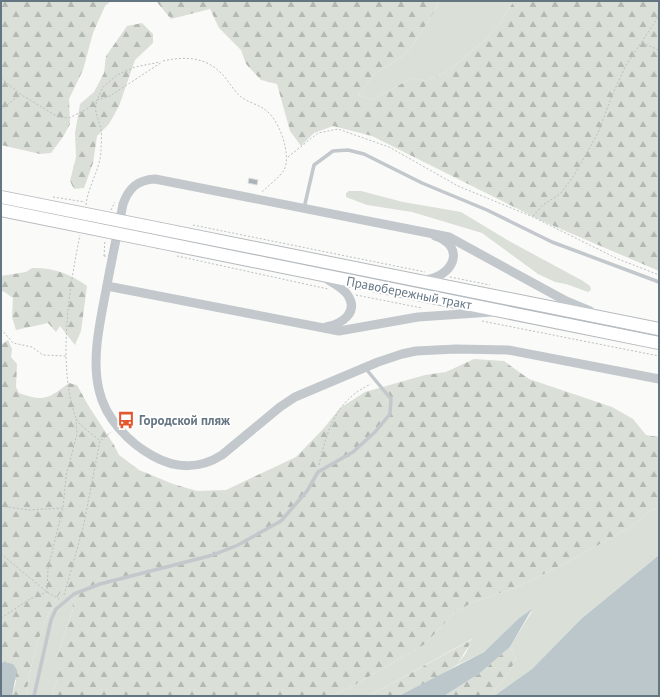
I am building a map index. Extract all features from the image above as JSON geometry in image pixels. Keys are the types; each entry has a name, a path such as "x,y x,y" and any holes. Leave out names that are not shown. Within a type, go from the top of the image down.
{"highway":[{"name":"Правобережный тракт","path":"1,197 659,329"},
{"name":"Правобережный тракт","path":"1,210 321,276 659,343"}],"street":[{"path":"616,321 566,301 449,237 256,198 154,179 145,179 137,182 131,188 123,204 100,319 97,352 97,378 102,402 118,427 134,445 170,464 192,466 211,462 294,397 402,354 416,351 456,349 508,350 659,379"},
{"path":"413,229 441,238 450,246 454,253 452,265 442,275 431,279 416,280"},
{"path":"321,276 347,294 351,302 350,313 344,320 335,325 322,328"},
{"path":"107,286 322,328 339,330 418,317 499,311"}],"lane":[{"path":"304,208 314,165 333,151 348,150 364,154 422,183 487,210 552,242 659,282"},
{"path":"34,696 51,620 56,608 62,602 74,594 100,584 212,555 238,545 281,521 307,491 318,472 353,452 375,432 390,414 391,399 365,368"}],"path":[{"path":"533,217 543,205 560,194 573,177 598,133 611,98 626,65 659,16"},
{"path":"641,43 659,50"},
{"path":"85,209 88,192 95,175 101,153 101,130 95,109 103,87 117,75 135,67 182,58 195,59 209,63 222,74 240,96 266,110 279,126 288,157 284,170 256,198"},
{"path":"1,78 20,94 58,117 69,118 87,109 97,100 110,96 162,62"},
{"path":"1,110 20,94"},
{"path":"288,157 318,134 338,129 389,147 458,186 533,217 618,259 659,275"},
{"path":"111,211 117,199"},
{"path":"47,592 48,568 63,508 66,476 76,434 76,419 69,388 66,356 69,306 81,228"},
{"path":"105,233 104,256 109,256 114,240"},
{"path":"171,254 332,290"},
{"path":"347,294 425,309"},
{"path":"478,320 659,356"},
{"path":"1,329 13,343 32,347 43,354 66,356"},
{"path":"318,472 326,435 345,402 357,391 377,381"},
{"path":"76,419 100,440"},
{"path":"1,554 47,592 62,602 83,528 100,440 116,428"},
{"path":"1,506 29,510 63,508"},
{"path":"1,618 30,599 47,592"}],"green space":[{"path":"1,1 111,1 105,6 93,33 83,70 69,99 70,124 63,137 51,153 40,154 1,145"},
{"path":"156,1 438,1 436,9 412,46 402,57 376,73 358,95 372,100 412,78 426,81 452,68 486,39 497,27 514,1 659,1 659,271 542,221 372,136 333,126 314,133 301,146 290,131 277,84 261,80 246,64 241,50 219,28 210,9 171,19"},
{"path":"438,1 514,1 497,27 486,39 452,68 426,81 412,78 372,100 358,95 376,73 402,57 412,46 436,9"},
{"path":"142,23 153,34 153,43 135,60 119,106 109,124 97,136 93,163 84,188 74,189 70,181 76,157 75,133 80,104 94,92 104,73 106,56 127,26"},
{"path":"349,191 361,191 403,202 461,212 509,241 583,281 590,286 591,290 588,292 566,284 555,282 538,274 482,233 412,212 367,205 346,197 346,193"},
{"path":"32,268 61,272 87,286 81,331 75,345 60,326 56,332 48,323 16,330 12,317 13,298 3,291 1,293 1,276 26,272"},
{"path":"8,340 12,349 11,357 17,364 16,387 19,393 40,398 51,396 69,383 77,385 119,455 139,470 173,484 197,491 226,490 296,457 324,428 340,408 365,392 425,375 446,372 474,359 504,361 529,379 612,407 633,419 646,435 659,437 659,507 651,510 634,525 564,564 517,587 473,602 454,613 425,644 351,687 331,696 52,696 57,680 57,657 73,609 71,592 63,588 48,614 38,640 26,696 12,696 16,681 4,662 1,664 1,345"},
{"path":"659,507 659,555 581,619 532,669 494,696 490,696 508,674 516,659 510,647 532,611 518,619 484,652 457,665 466,653 472,639 369,696 331,696 351,687 425,644 454,613 473,602 517,587 564,564 634,525 651,510"},
{"path":"63,588 71,592 73,609 57,657 57,680 52,696 26,696 38,640 48,614"},
{"path":"473,639 457,665 438,677 399,696 369,696"},
{"path":"510,647 516,659 508,674 490,696 444,696 480,673"}],"shaded area":[{"path":"659,555 659,696 494,696 532,669 581,619"},
{"path":"532,609 510,647 480,673 444,696 399,696 484,652 518,619"},
{"path":"3,662 13,664 17,670 12,696 1,696 1,664"}],"building":[{"path":"249,178 258,180 257,185 248,183"}],"place":[{"name":"Городской пляж","path":"126,420"}]}
